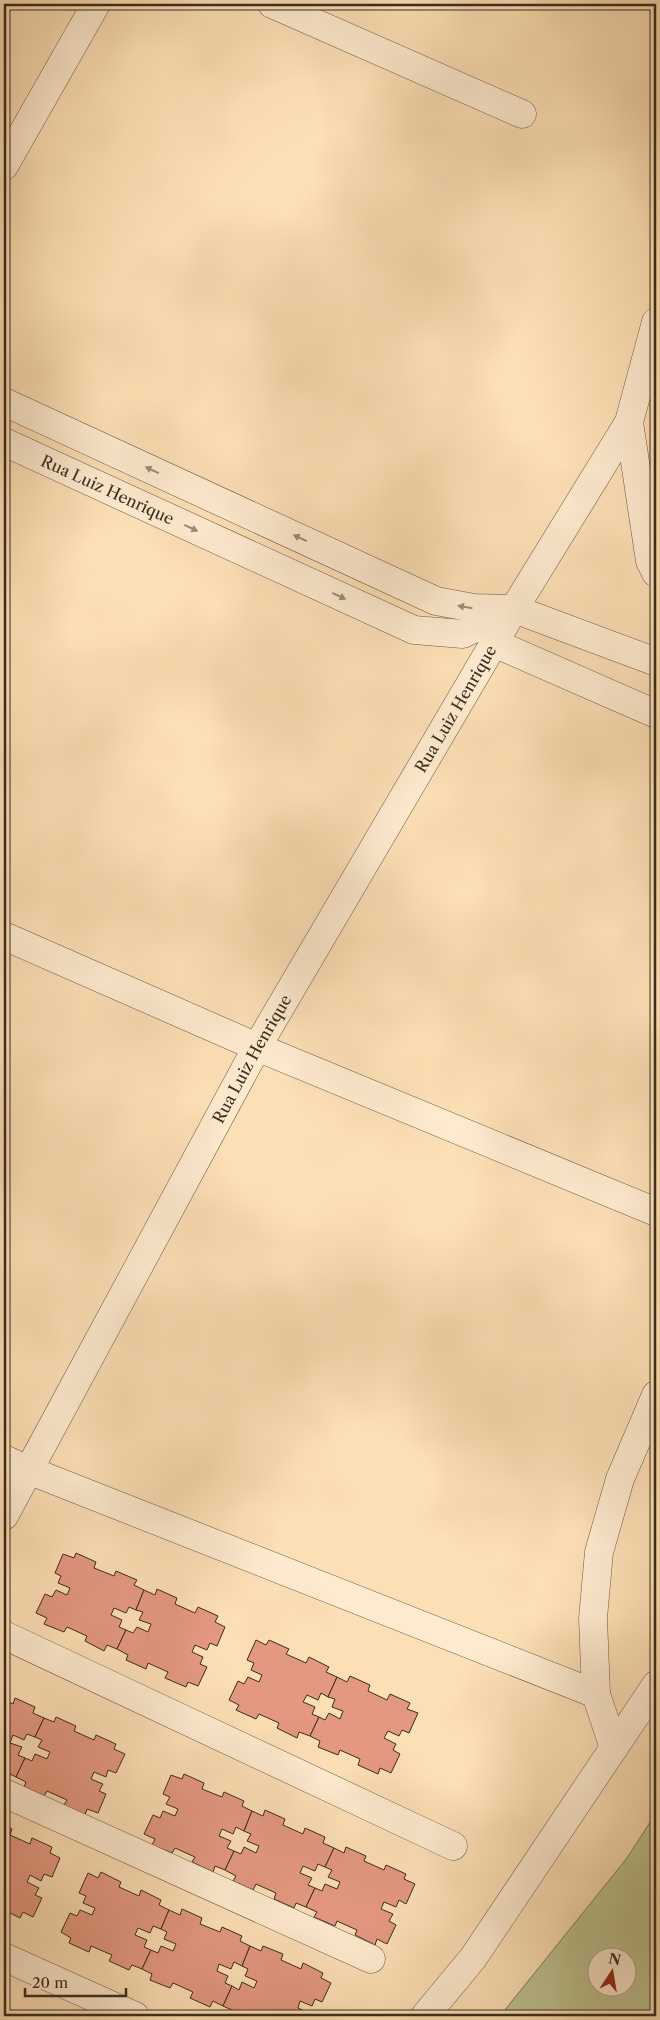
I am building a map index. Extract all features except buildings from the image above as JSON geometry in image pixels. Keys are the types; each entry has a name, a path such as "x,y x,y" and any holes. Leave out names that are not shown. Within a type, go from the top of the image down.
{"street":[{"path":"4,166 96,4"},
{"path":"272,4 522,114"},
{"name":"Rua Luiz Henrique","path":"4,1516 258,1047 514,609 628,422 656,322"},
{"path":"4,402 436,601 474,608 514,609 656,662"},
{"path":"628,422 650,561 656,573"},
{"name":"Rua Luiz Henrique","path":"4,442 414,630 463,634 514,609"},
{"path":"494,643 656,714"},
{"path":"4,936 258,1047 656,1212"},
{"path":"614,1748 596,1694 593,1618 599,1552 620,1478 656,1395"},
{"path":"4,1459 596,1694"},
{"path":"4,1635 453,1846"},
{"path":"425,2016 473,1958 656,1685"},
{"path":"4,1793 372,1960"},
{"path":"4,1957 135,2016"}],"green space":[{"path":"656,1813 656,2016 500,2016 627,1858"}]}
